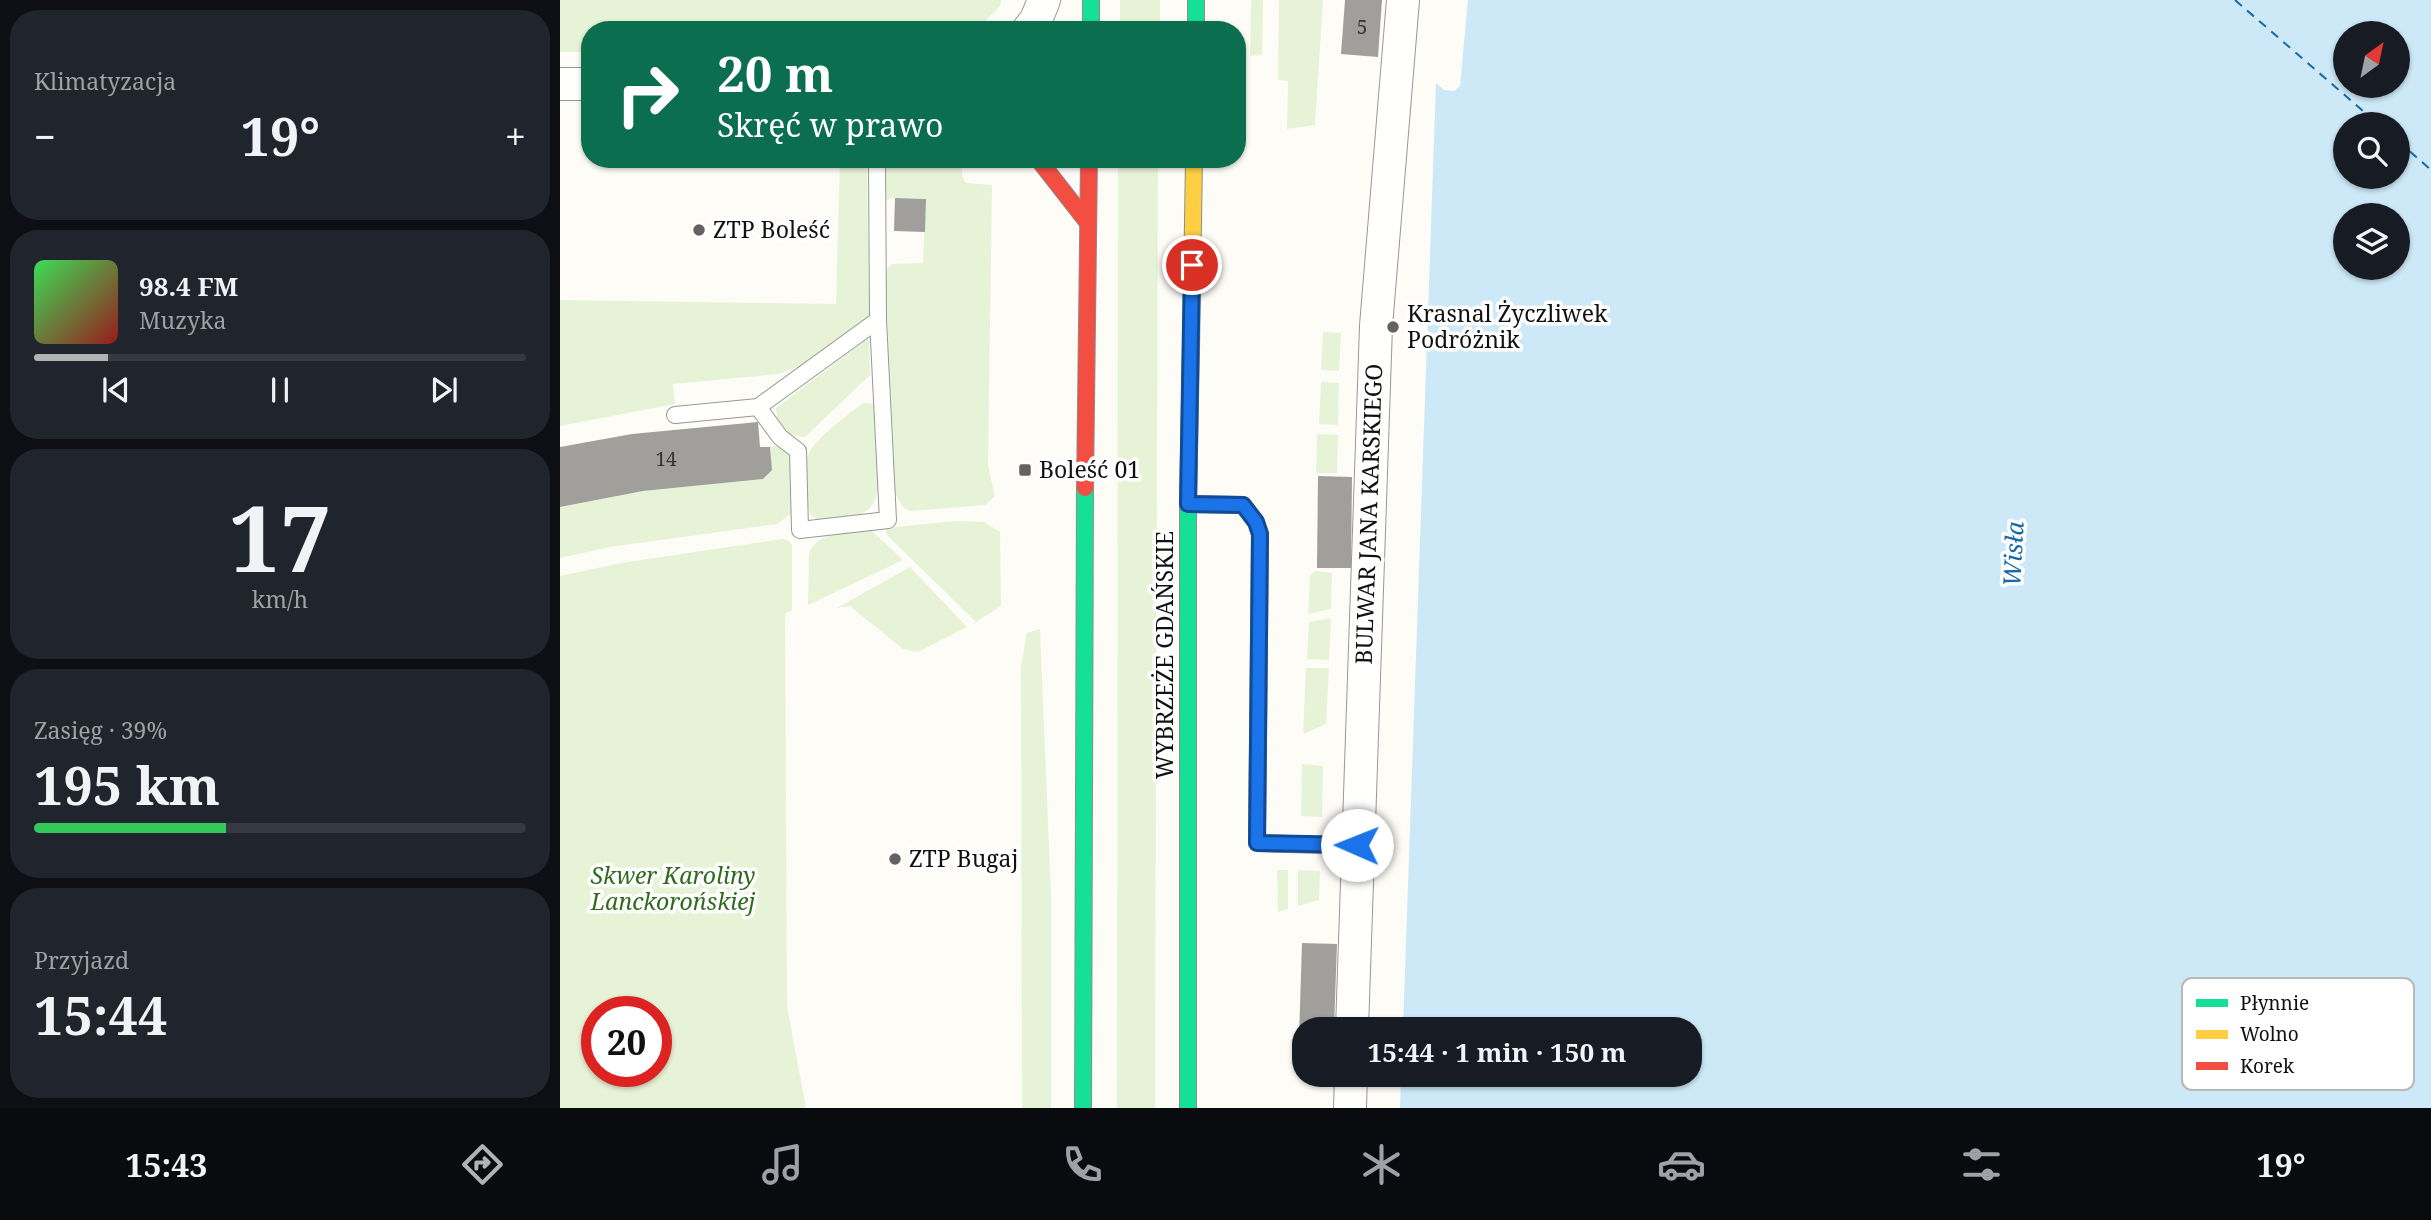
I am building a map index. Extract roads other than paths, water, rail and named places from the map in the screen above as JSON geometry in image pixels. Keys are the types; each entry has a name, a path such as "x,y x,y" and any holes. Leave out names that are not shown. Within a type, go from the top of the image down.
{"main road":[{"path":"1091,0 1091,21"},
{"path":"1196,0 1196,21"},
{"path":"1045,168 1088,223"},
{"path":"1083,1108 1083,709 1089,168"},
{"name":"WYBRZEŻE GDAŃSKIE","path":"1188,1108 1188,504 1194,168"}],"street":[{"path":"1035,21 1044,0"},
{"name":"BULWAR JANA KARSKIEGO","path":"1352,1017 1376,326 1403,0"},
{"path":"560,83 581,84"},
{"path":"1350,1108 1351,1087"}],"lane":[{"path":"758,407 780,437 798,451 800,530 888,520 878,320 877,168"},
{"path":"675,415 758,407 878,320"},
{"path":"1188,504 1243,505 1256,522 1260,534 1257,843 1357,845"}],"water":[{"name":"Wisła","path":"1468,0 2431,0 2431,1108 1400,1108 1401,1087 1702,1087 1702,1017 1403,1017 1436,83 1444,90 1454,91 1460,86"}],"place":[{"name":"ZTP Boleść","path":"699,230"},
{"name":"Krasnal Życzliwek Podróżnik","path":"1393,327"},
{"name":"Boleść 01","path":"1025,470"},
{"name":"ZTP Bugaj","path":"895,859"}],"park label":[{"name":"Skwer Karoliny Lanckorońskiej","path":"673,889"}]}
